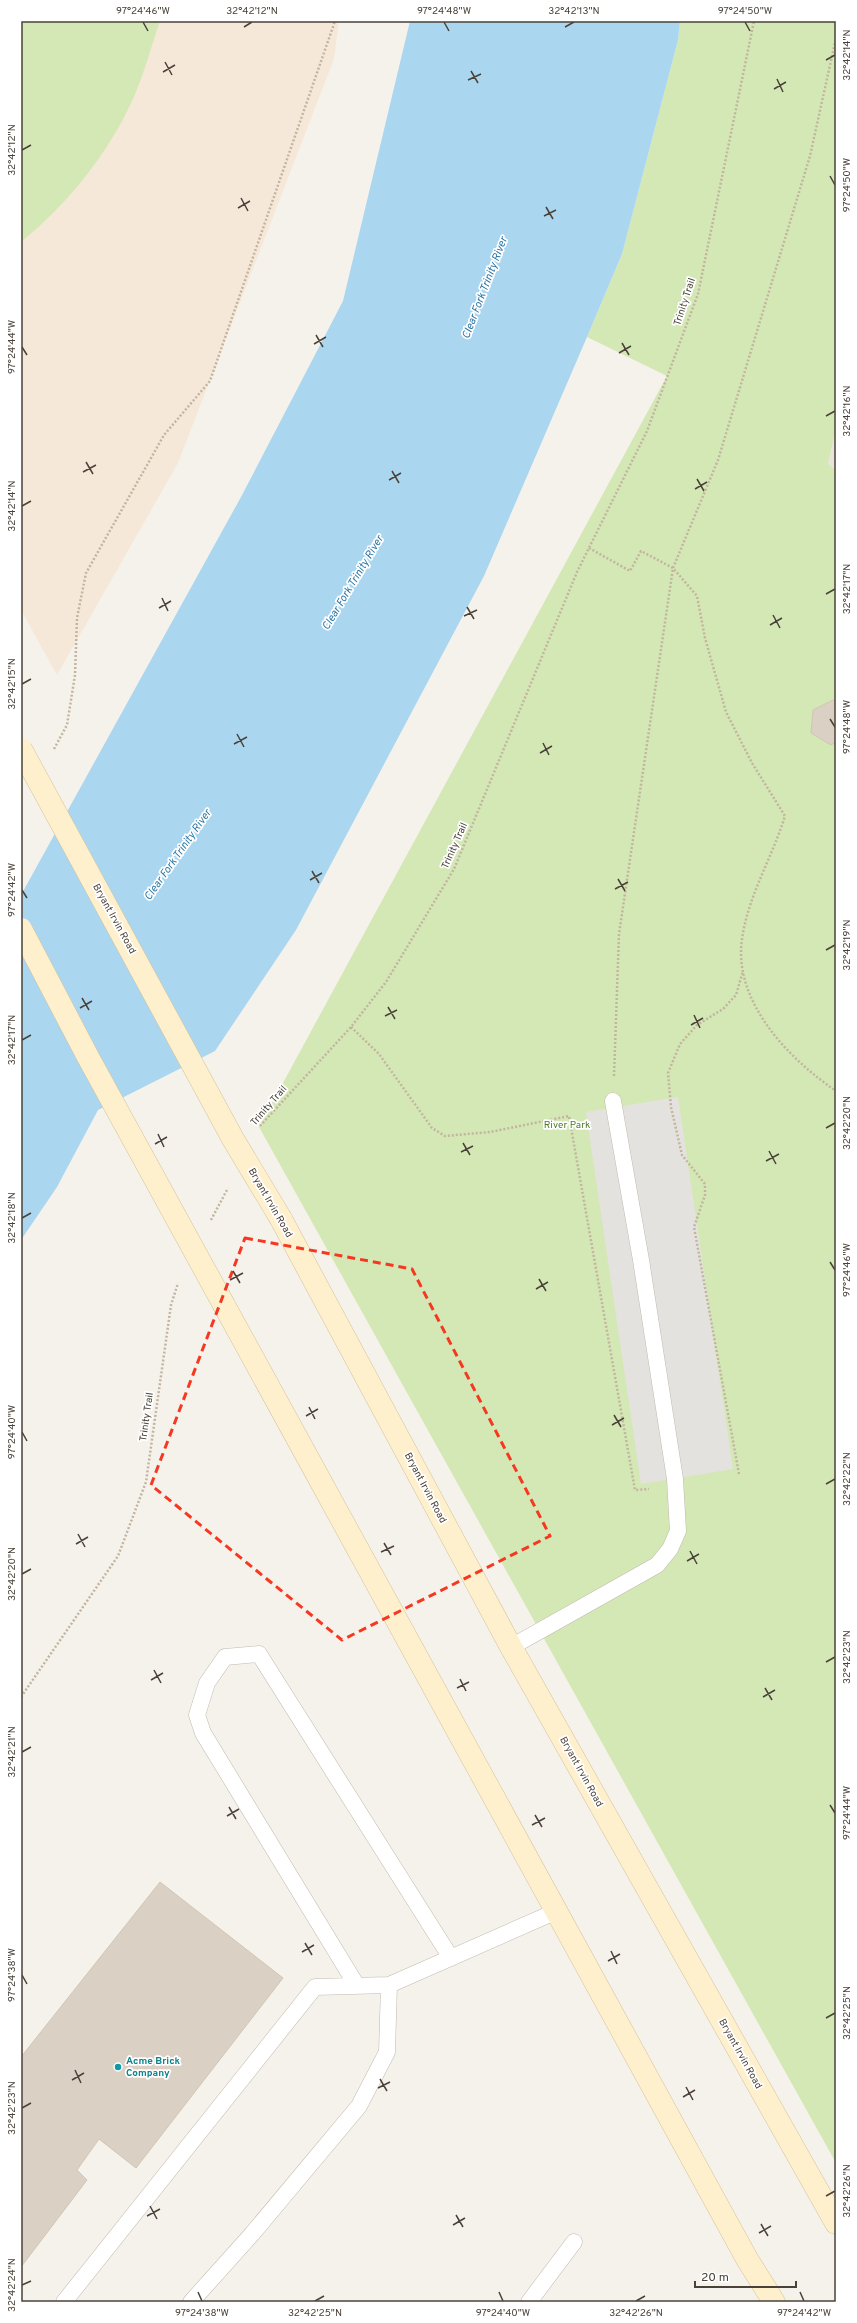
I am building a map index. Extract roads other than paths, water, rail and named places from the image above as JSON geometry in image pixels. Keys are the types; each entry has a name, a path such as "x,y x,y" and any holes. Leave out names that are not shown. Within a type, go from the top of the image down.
{"main road":[{"name":"Bryant Irvin Road","path":"21,749 233,1139 281,1219 511,1648 836,2223"},
{"path":"21,929 88,1057 556,1911 747,2259 774,2302"},
{"path":"747,2259 756,2302"}],"lane":[{"path":"511,1648 657,1565 670,1549 678,1531 675,1487 641,1260 613,1101"},
{"path":"357,1986 203,1733 197,1715 207,1683 225,1657 259,1654 451,1958"},
{"path":"64,2302 315,1987 389,1985 556,1911"},
{"path":"191,2302 252,2234 358,2106 387,2052 389,1985"},
{"path":"529,2302 574,2242"}],"water":[{"name":"Clear Fork Trinity River","path":"410,21 680,21 678,40 622,254 484,576 296,930 215,1051 98,1110 57,1187 21,1240 21,895 241,497 343,301"}],"place":[{"name":"Acme Brick Company","path":"118,2067"}],"park label":[{"name":"River Park","path":"567,1125"}]}
